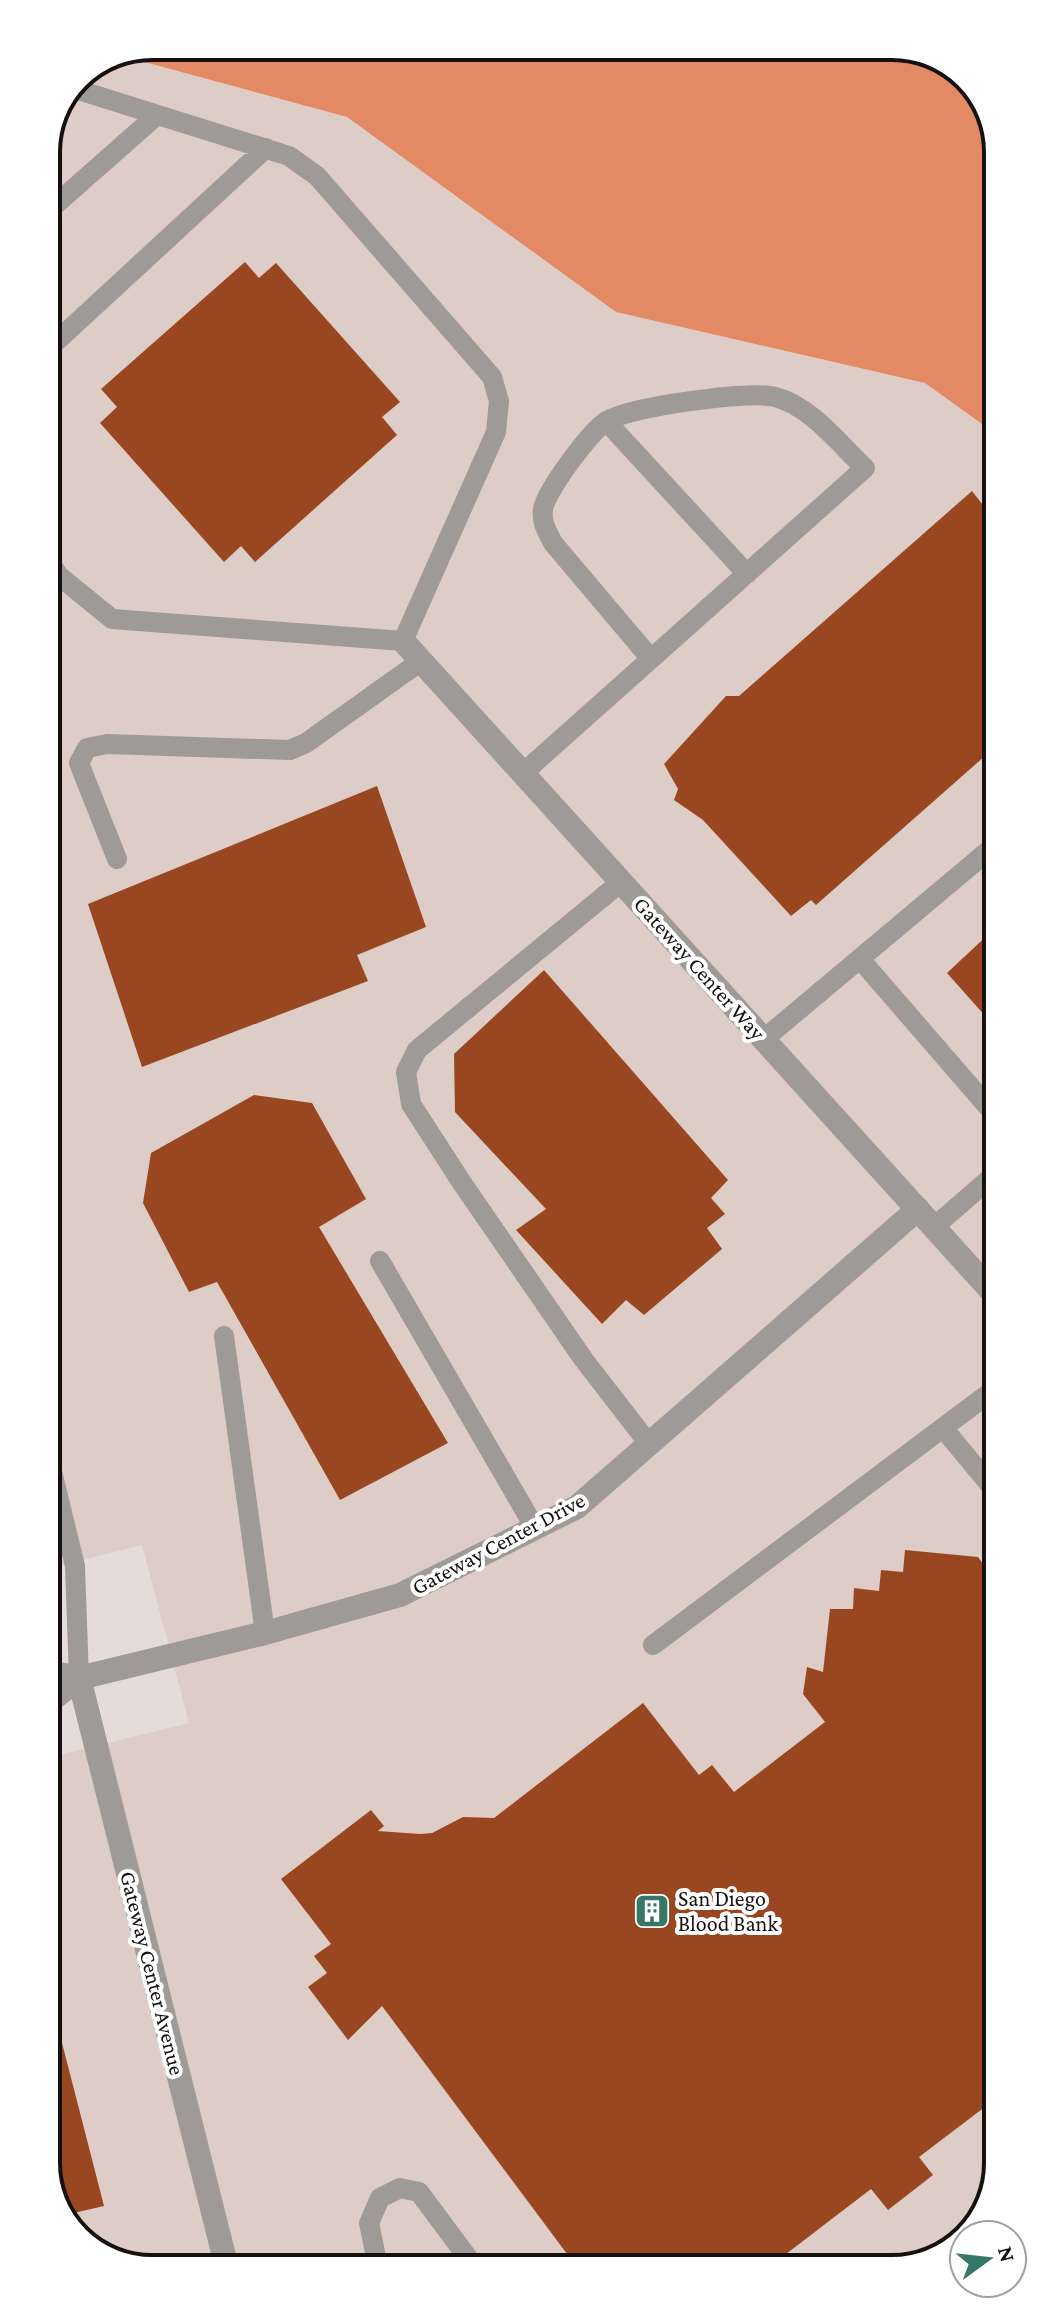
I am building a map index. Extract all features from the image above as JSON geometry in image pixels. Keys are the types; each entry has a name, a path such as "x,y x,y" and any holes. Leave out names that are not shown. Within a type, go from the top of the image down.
{"street":[{"name":"Gateway Center Way","path":"403,641 984,1283"},
{"name":"Gateway Center Drive","path":"60,1693 79,1678 265,1633 400,1595 577,1507 649,1444 926,1218"},
{"name":"Gateway Center Drive","path":"60,1674 79,1678"},
{"name":"Gateway Center Avenue","path":"79,1678 224,2255"}],"lane":[{"path":"60,577 112,619 403,641 496,432 499,401 492,377 317,176 289,156 83,92"},
{"path":"60,201 157,115"},
{"path":"60,338 266,148"},
{"path":"523,773 747,574 865,468 801,408 774,396 740,397 631,411 606,421 584,441 544,505 543,522 553,543 651,659"},
{"path":"606,421 747,574"},
{"path":"117,859 79,763 87,748 107,744 290,750 306,743 421,661"},
{"path":"764,1039 984,854"},
{"path":"621,882 417,1050 406,1072 411,1104 462,1183 584,1360 649,1444"},
{"path":"860,959 984,1102"},
{"path":"926,1218 984,1181"},
{"path":"380,1261 535,1528"},
{"path":"224,1336 265,1633"},
{"path":"653,1645 984,1397"},
{"path":"943,1428 984,1478"},
{"path":"60,1504 75,1566 79,1678"},
{"path":"376,2255 369,2223 380,2198 400,2188 419,2192 466,2255"}],"shaded area":[{"path":"898,60 938,72 957,87 972,106 983,140 984,426 925,383 616,312 347,117 141,61"},
{"path":"141,61 347,117 616,312 925,383 984,426 984,2163 979,2192 968,2214 964,2219 948,2219 948,2236 932,2245 892,2255 146,2255 123,2250 96,2236 70,2203 60,2163 60,1755 189,1723 142,1545 60,1566 60,146 70,112 91,83 106,72"}],"building":[{"path":"245,262 259,278 276,263 400,402 382,417 397,435 255,562 241,546 224,562 100,423 117,407 101,389"},
{"path":"972,491 984,506 984,757 816,905 811,900 791,916 703,820 674,800 678,789 664,764 726,696 739,696"},
{"path":"377,786 426,927 357,955 368,981 142,1067 88,904"},
{"path":"984,938 984,1015 947,973"},
{"path":"544,970 728,1180 711,1198 725,1214 707,1228 722,1249 644,1315 626,1300 602,1324 516,1230 546,1209 455,1112 454,1054"},
{"path":"254,1095 312,1103 366,1199 319,1227 448,1443 340,1500 217,1282 189,1292 143,1203 151,1153"},
{"name":"San Diego Blood Bank","path":"905,1550 978,1557 984,1565 984,2108 919,2157 933,2175 888,2210 871,2189 785,2255 568,2255 382,2006 348,2040 308,1987 327,1973 314,1956 331,1944 281,1879 371,1810 384,1826 378,1831 420,1834 432,1833 463,1817 494,1818 643,1703 699,1775 712,1765 734,1792 825,1722 803,1694 807,1667 823,1672 830,1609 853,1609 854,1588 879,1591 881,1570 903,1572"},
{"path":"60,2035 104,2206 75,2213 65,2192 60,2163"}],"place":[{"name":"San Diego Blood Bank","path":"652,1911"}]}
